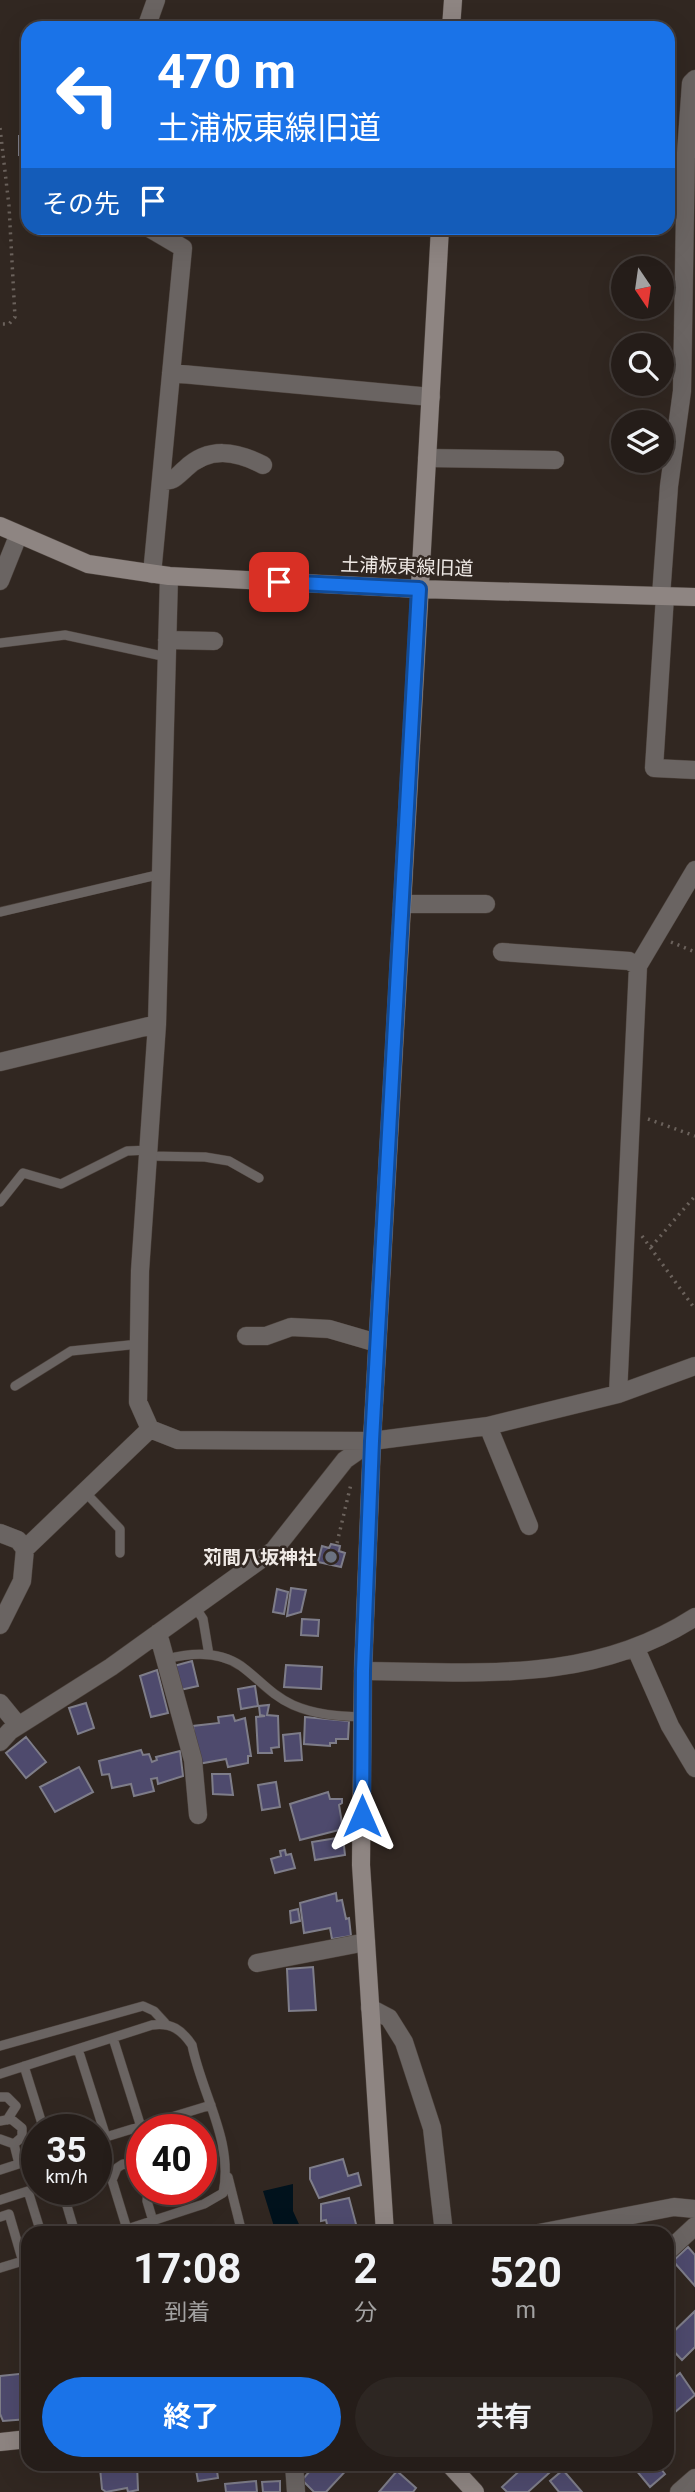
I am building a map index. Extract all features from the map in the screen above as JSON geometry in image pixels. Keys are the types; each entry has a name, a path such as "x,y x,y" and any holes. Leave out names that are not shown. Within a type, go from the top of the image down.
{"street":[{"path":"148,21 156,0"},
{"path":"452,21 453,0"},
{"path":"695,79 691,83 682,391 668,486 654,768 695,770"},
{"path":"161,235 183,248 161,481 161,575 167,648 156,1024 140,1271 138,1402 150,1429 178,1440 366,1445 488,1426 618,1394 695,1366"},
{"path":"385,2226 361,1865 366,1445 377,1343 440,235"},
{"path":"171,373 431,397"},
{"path":"161,481 174,481 202,457 221,451 245,456 263,465"},
{"path":"427,458 555,460"},
{"name":"土浦板東線旧道","path":"0,526 88,564 161,575 419,589 695,597"},
{"path":"0,581 18,536"},
{"path":"167,648 214,641"},
{"path":"618,1394 638,966 695,870"},
{"path":"402,904 486,904"},
{"path":"502,952 629,961 638,966"},
{"path":"0,1062 156,1024"},
{"path":"246,1336 266,1336 291,1327 330,1329 377,1343"},
{"path":"488,1426 529,1526"},
{"path":"24,1549 150,1429"},
{"path":"0,1742 18,1726 158,1633 274,1550 345,1460 366,1445"},
{"path":"0,1533 18,1540 24,1549 22,1581 0,1625"},
{"path":"363,1671 517,1673 572,1665 636,1650 695,1616"},
{"path":"158,1633 193,1760 198,1815"},
{"path":"636,1650 670,1726 695,1768"},
{"path":"0,1703 18,1726"},
{"path":"257,1963 366,1942"},
{"path":"370,2008 388,2018 404,2042 421,2091 432,2128 443,2226"},
{"path":"575,2226 674,2207 695,2209"},
{"path":"674,2246 695,2226"},
{"path":"0,2442 21,2440"},
{"path":"294,2471 296,2492"},
{"path":"456,2471 475,2492"},
{"path":"680,2492 695,2478"}],"lane":[{"path":"0,643 65,635 167,648"},
{"path":"0,912 161,874"},
{"path":"0,1202 23,1173 61,1184 127,1151 229,1161 259,1178"},
{"path":"15,1386 71,1350 139,1344"},
{"path":"85,1492 120,1529 120,1553"},
{"path":"195,1607 203,1619 209,1655"},
{"path":"167,1659 191,1653 209,1655 239,1665 268,1691 294,1705 320,1715 362,1717"},
{"path":"0,2046 143,2006 185,2034 192,2045 225,2151 227,2174 240,2226"},
{"path":"0,2074 165,2022"},
{"path":"113,2038 143,2114"},
{"path":"78,2049 95,2114"},
{"path":"24,2066 39,2114"},
{"path":"0,2097 7,2097 16,2106"},
{"path":"2,2123 12,2115 16,2106 34,2099"},
{"path":"183,2114 211,2105"},
{"path":"2,2123 18,2122 22,2137 14,2144"},
{"path":"0,2139 14,2144"},
{"path":"0,2170 19,2164 14,2144"},
{"path":"126,2164 123,2164 113,2174 126,2226"},
{"path":"137,2226 204,2204 223,2193 227,2174"},
{"path":"0,2200 28,2192 39,2226"},
{"path":"67,2205 73,2226"},
{"path":"148,2205 153,2221"},
{"path":"0,2217 9,2214 21,2249"},
{"path":"0,2268 21,2262"}],"path":[{"path":"0,128 9,206 15,317 9,324 0,324"},
{"path":"657,937 695,952"},
{"path":"631,1113 695,1136"},
{"path":"651,1247 695,1196"},
{"path":"625,1226 641,1235 695,1309"},
{"path":"337,1543 366,1445"}],"water":[{"path":"293,2184 293,2211 300,2226 274,2226 263,2191"}],"building":[{"path":"19,136 21,136 21,155"},
{"name":"苅間八坂神社","path":"331,1544 340,1546 339,1551 345,1553 341,1567 318,1562 322,1546 329,1548"},
{"path":"291,1588 306,1590 301,1612 287,1616"},
{"path":"277,1589 288,1592 284,1614 273,1612"},
{"path":"302,1619 319,1620 318,1636 301,1635"},
{"path":"192,1661 198,1686 180,1690 174,1666"},
{"path":"286,1665 322,1667 321,1689 284,1687"},
{"path":"157,1670 168,1713 151,1717 140,1676"},
{"path":"255,1686 258,1706 241,1709 238,1689"},
{"path":"86,1703 94,1728 78,1734 69,1708"},
{"path":"269,1705 267,1715 278,1716 279,1747 271,1748 272,1753 258,1753 256,1717 265,1716 260,1715 259,1706"},
{"path":"233,1715 235,1721 245,1718 251,1756 248,1756 248,1763 228,1767 226,1759 198,1764 193,1726 219,1723 218,1717"},
{"path":"305,1717 349,1721 348,1739 336,1739 336,1743 330,1743 330,1746 304,1744"},
{"path":"300,1733 302,1760 285,1761 283,1735"},
{"path":"26,1737 46,1762 26,1778 6,1753"},
{"path":"141,1750 143,1755 149,1754 152,1762 157,1760 156,1757 180,1751 183,1776 158,1784 157,1778 151,1779 154,1791 134,1796 131,1784 112,1788 109,1774 102,1775 99,1761"},
{"path":"79,1767 93,1792 55,1812 40,1787"},
{"path":"212,1774 230,1774 233,1795 213,1794"},
{"path":"276,1782 280,1807 262,1810 258,1785"},
{"path":"328,1792 330,1799 342,1799 339,1805 343,1829 300,1840 290,1804"},
{"path":"343,1837 345,1855 315,1860 312,1842"},
{"path":"285,1850 286,1855 291,1854 295,1868 275,1873 271,1859 281,1856 280,1851"},
{"path":"336,1893 337,1901 342,1900 346,1919 349,1918 351,1936 332,1939 330,1928 304,1933 300,1903"},
{"path":"298,1909 300,1921 291,1923 290,1911"},
{"path":"313,1967 316,2010 289,2011 287,1969"},
{"path":"343,2159 348,2176 358,2173 361,2185 319,2198 310,2179 310,2168"},
{"path":"349,2198 356,2226 327,2226 326,2220 321,2221 321,2204"},
{"path":"688,2247 695,2255 695,2286 674,2262"},
{"path":"695,2311 695,2347 682,2360 674,2351 674,2331"},
{"path":"680,2373 695,2395 674,2413 674,2378"},
{"path":"21,2374 21,2420 3,2421 0,2414 0,2376"},
{"path":"100,2471 137,2471 138,2490 128,2492 127,2488 106,2492 102,2489"},
{"path":"196,2471 217,2471 218,2478 198,2481"},
{"path":"310,2471 346,2471 326,2492 314,2492 302,2480"},
{"path":"397,2471 416,2488 413,2492 379,2492"},
{"path":"519,2471 551,2471 528,2492 507,2492 502,2487"},
{"path":"564,2471 582,2492 559,2492 550,2481"},
{"path":"637,2471 663,2471 665,2474 650,2487"},
{"path":"256,2481 257,2492 226,2492 225,2484"},
{"path":"280,2481 280,2492 263,2492 262,2482"}],"place":[{"name":"苅間八坂神社","path":"331,1557"}],"route":[{"path":"279,582 419,589 372,1441 363,1671 362,1816"}]}
